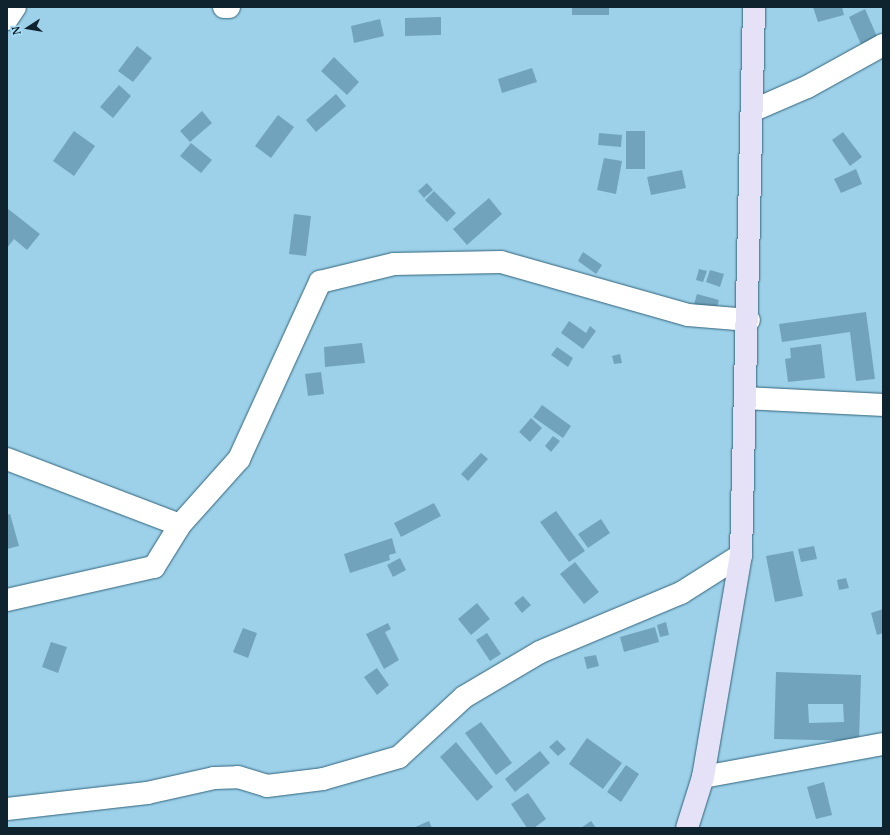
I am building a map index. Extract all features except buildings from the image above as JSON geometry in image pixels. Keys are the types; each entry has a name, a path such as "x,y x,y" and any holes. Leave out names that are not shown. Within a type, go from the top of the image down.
{"street":[{"path":"7,19 15,7"},
{"path":"224,7 229,7"},
{"path":"687,828 703,777 741,555 754,110 754,7"},
{"path":"754,110 807,87 883,45"},
{"path":"7,600 117,579 154,567 180,525 239,459 320,282 394,264 501,262 688,315 749,320"},
{"path":"745,398 883,406"},
{"path":"7,459 180,525"},
{"path":"7,809 147,793 214,778 238,777 267,786 323,779 399,757 464,697 534,655 681,594 741,555"},
{"path":"703,777 883,744"}]}
